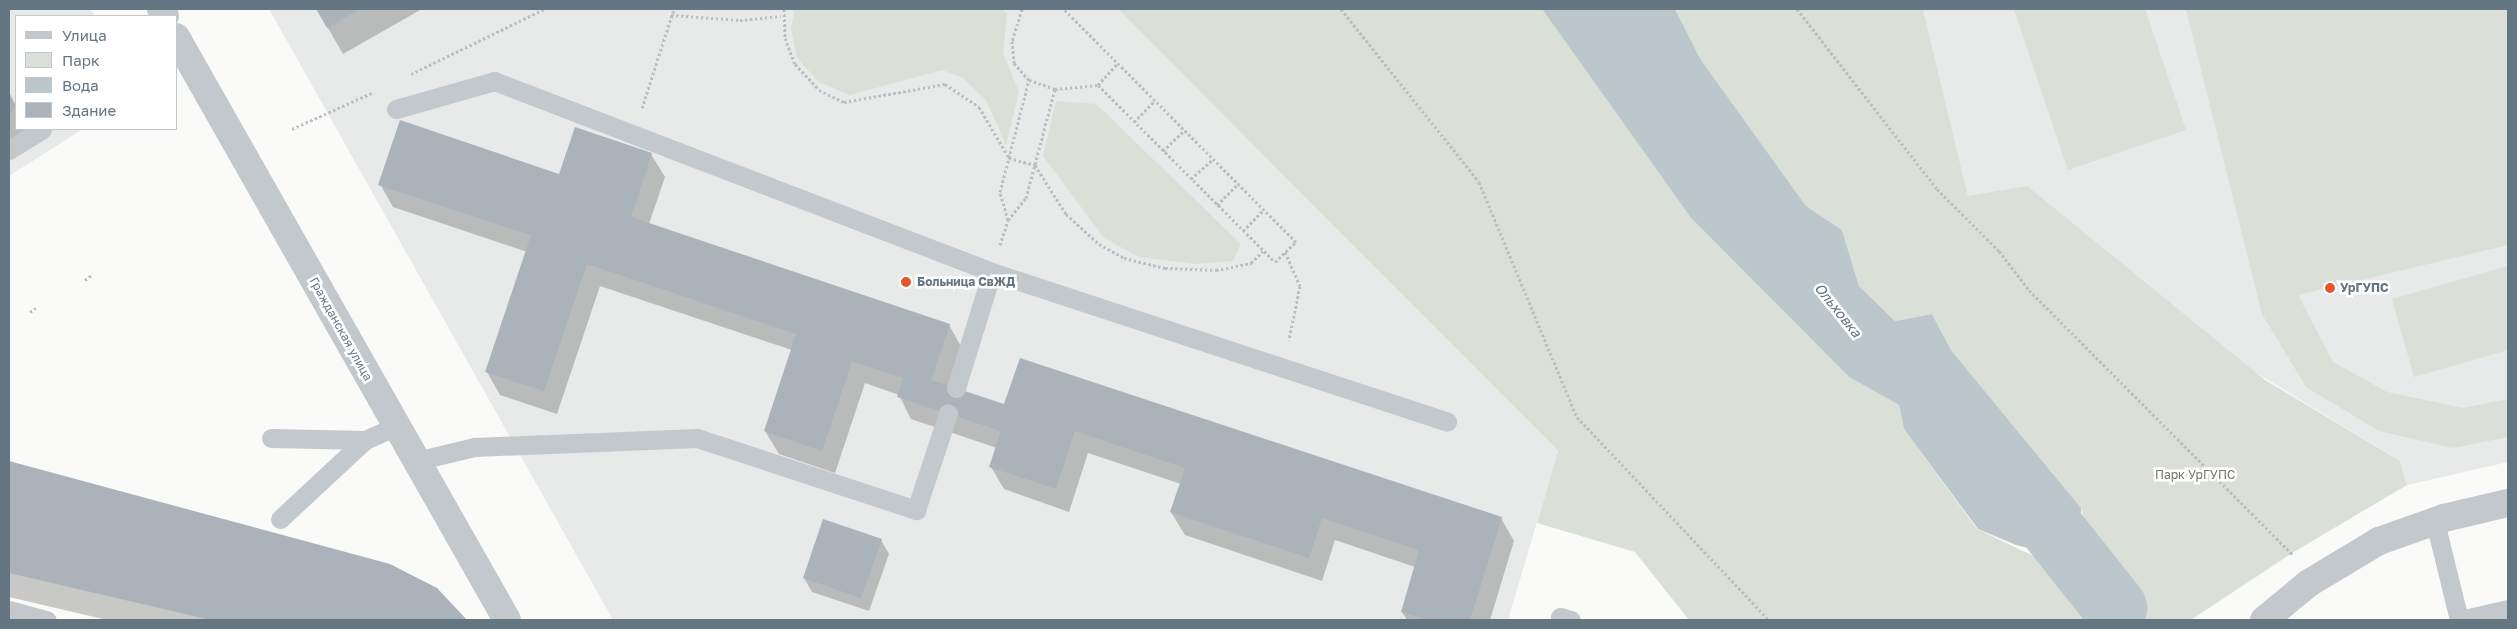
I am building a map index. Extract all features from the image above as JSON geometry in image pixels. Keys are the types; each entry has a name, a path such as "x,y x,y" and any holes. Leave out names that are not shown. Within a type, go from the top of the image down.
{"street":[{"name":"Гражданская улица","path":"178,43 507,620"},
{"path":"2264,620 2309,583 2379,541 2435,522 2508,503"}],"lane":[{"path":"396,109 494,81 992,272 1447,422"},
{"path":"9,150 40,130"},
{"path":"956,388 992,272"},
{"path":"416,461 474,446 697,438 916,510 948,414"},
{"path":"280,519 365,440 396,426"},
{"path":"270,438 365,440"},
{"path":"2435,522 2459,620 2508,609"},
{"path":"9,610 47,620"}],"path":[{"path":"405,76 544,9"},
{"path":"634,134 674,9"},
{"path":"784,9 781,16 795,64 819,90 844,102 945,84 979,107 1009,158 1035,165 1066,214 1100,244 1124,258 1165,268 1216,270 1251,263 1263,251"},
{"path":"1023,9 1012,41 1014,63 1029,80 1055,89 1098,85 1118,63"},
{"path":"1064,9 1296,242 1275,262 1098,85"},
{"path":"1341,9 1479,182 1577,416 1769,620"},
{"path":"1797,9 1937,189 1998,251 2029,290 2297,561"},
{"path":"672,15 740,20 781,16"},
{"path":"1008,220 1000,192 1029,80"},
{"path":"292,128 380,89"},
{"path":"992,272 1008,220 1026,198 1055,89"},
{"path":"1134,122 1155,100"},
{"path":"1163,151 1185,130"},
{"path":"1191,179 1213,159"},
{"path":"1217,205 1238,184"},
{"path":"1244,231 1264,209"},
{"path":"1285,252 1300,286 1288,345"},
{"path":"84,280 92,275"},
{"path":"30,312 36,308"}],"shaded area":[{"path":"9,9 90,9 94,15 15,15 15,130 81,130 9,176"},
{"name":"Больница СвЖД","path":"269,9 1118,9 1558,451 1508,620 613,620"},
{"name":"УрГУПС","path":"1923,9 2508,9 2508,462 2407,485 2400,461 1968,196"}],"green space":[{"path":"795,9 1002,9 1007,14 1003,53 1019,92 1006,145 986,100 963,78 942,70 850,95 819,82 797,58 791,28"},
{"path":"1118,9 1542,9 1691,218 1849,377 1899,405 1904,429 1977,529 2067,572 2105,620 1689,620 1635,552 1537,523 1558,451"},
{"name":"Парк УрГУПС","path":"1675,9 1923,9 1968,196 2027,186 2265,380 2400,461 2407,485 2292,553 2191,620 2143,620 2092,557 2081,508 1951,350 1932,314 1895,321 1859,286 1842,230 1806,206 1701,60"},
{"path":"2014,9 2145,9 2186,130 2068,170"},
{"path":"2186,9 2508,9 2508,245 2298,295 2333,362 2387,392 2463,408 2508,399 2508,437 2453,448 2379,431 2306,387 2262,314"},
{"path":"1056,101 1096,104 1241,244 1233,261 1196,264 1139,257 1104,238 1043,156"},
{"path":"2508,266 2508,350 2414,377 2392,299"}],"water":[{"path":"1542,9 1675,9 1701,60 1806,206 1842,230 1859,286 1895,321 1932,314 1951,350 2081,508 2080,561 2016,545 1978,529 1904,429 1899,405 1849,377 1691,218"}],"building":[{"path":"316,9 360,9 327,28"},
{"path":"9,92 15,107 9,115"},
{"path":"400,120 559,174 575,127 652,153 631,217 950,324 931,380 1004,404 1020,358 1502,517 1470,620 1430,620 1401,612 1419,550 1322,518 1309,558 1170,512 1185,468 1075,431 1056,489 989,467 1001,431 897,397 903,378 852,361 822,451 764,431 796,334 587,264 544,391 485,372 531,235 378,185"},
{"path":"9,461 390,564 437,588 467,620 211,620 9,573"},
{"path":"823,519 882,539 861,598 803,578"}],"waterway":[{"name":"Ольховка","path":"2024,493 2115,608"}],"place":[{"name":"Больница СвЖД","path":"906,282"},
{"name":"УрГУПС","path":"2330,288"}]}
